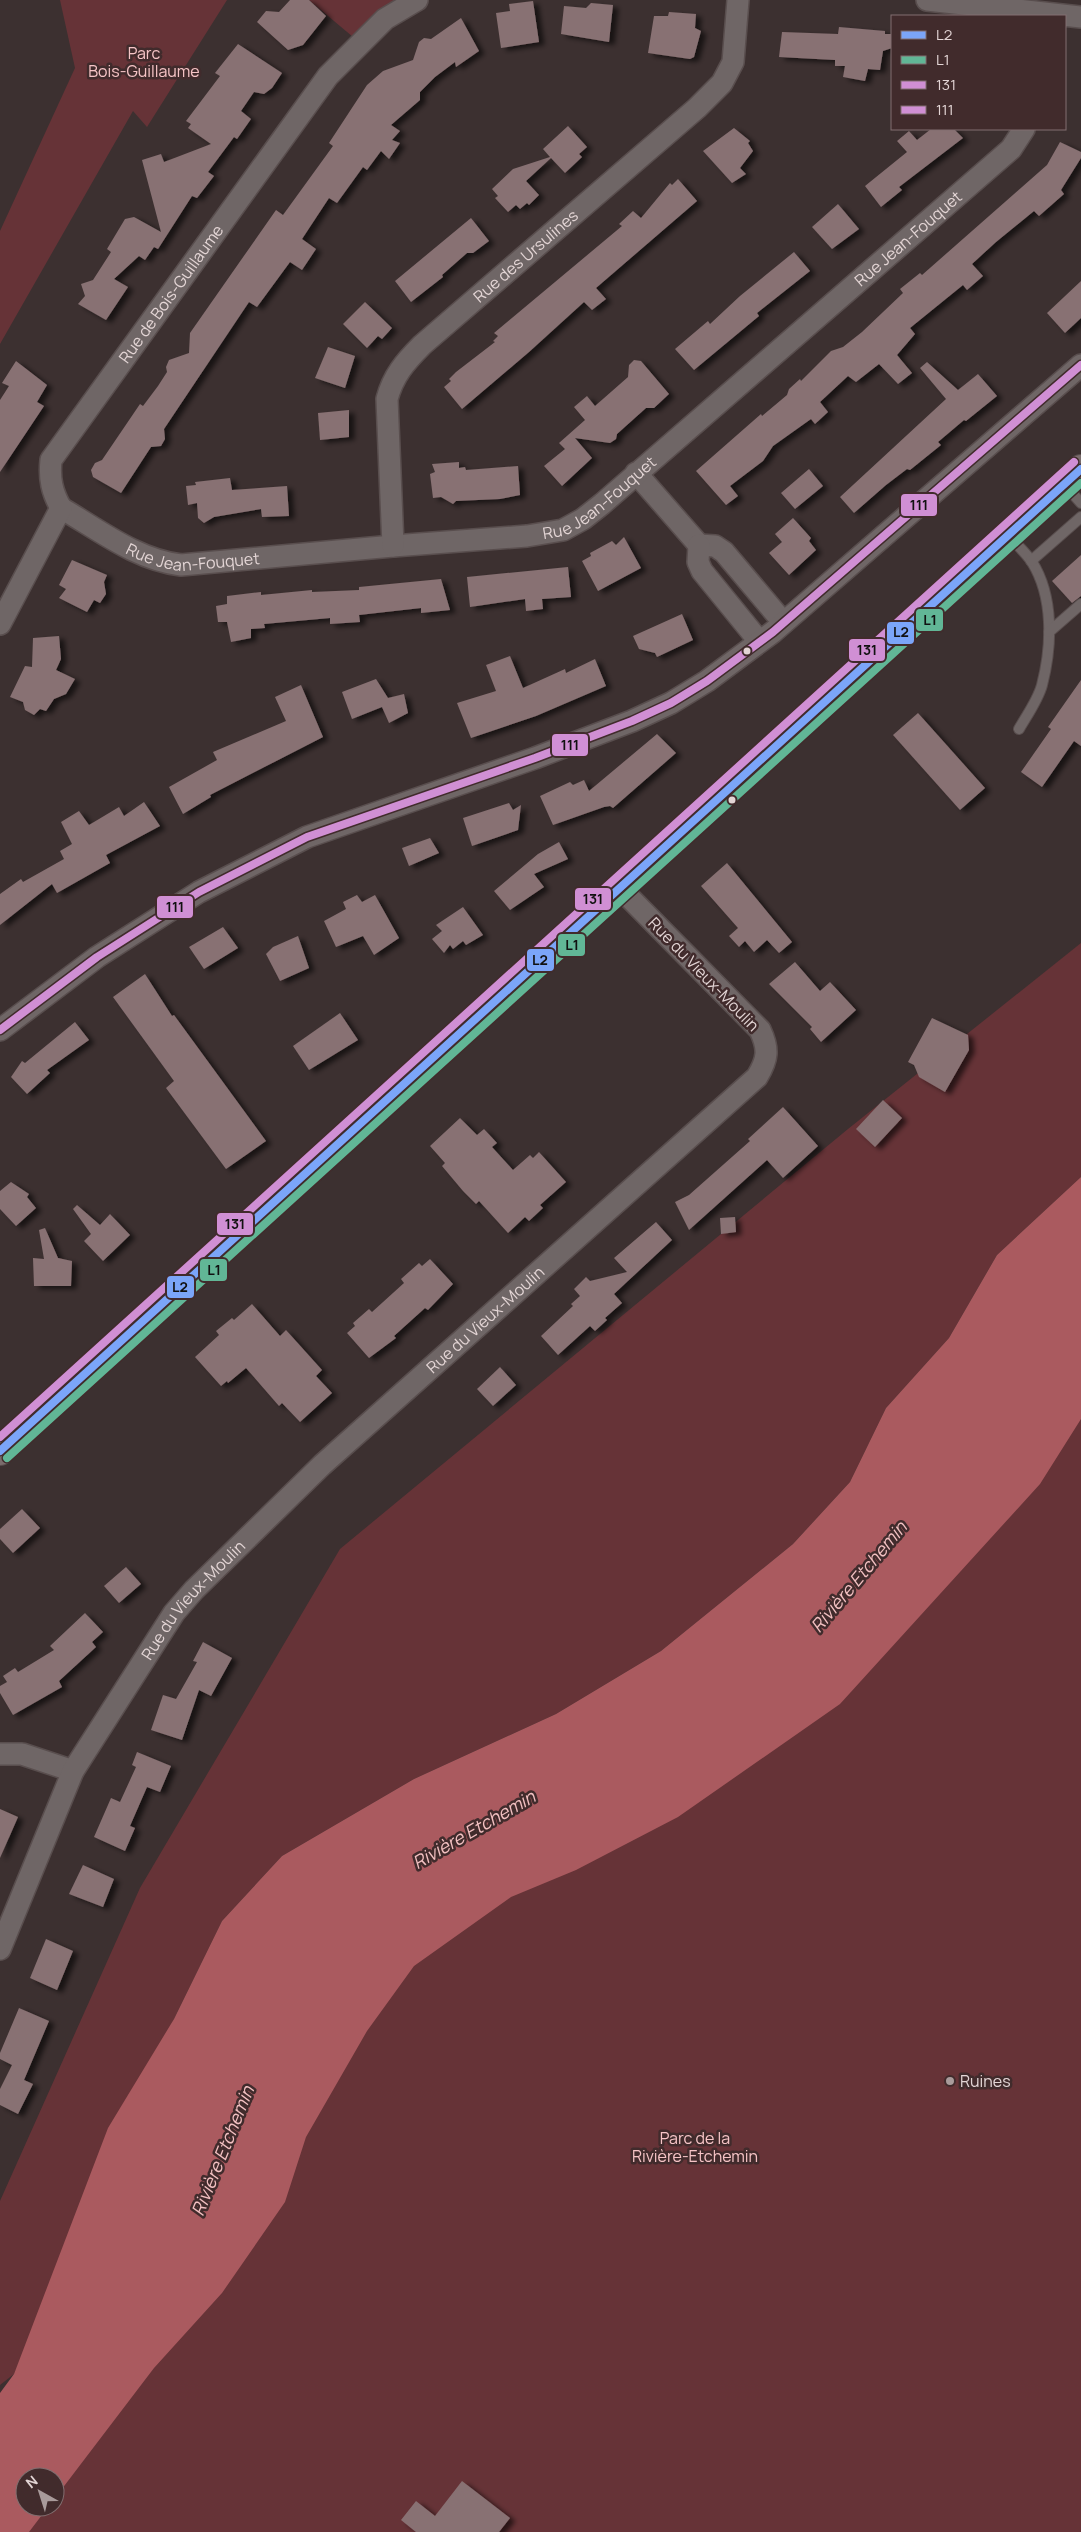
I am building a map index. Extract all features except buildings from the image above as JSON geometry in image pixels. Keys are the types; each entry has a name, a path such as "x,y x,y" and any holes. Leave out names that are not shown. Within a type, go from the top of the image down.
{"main road":[{"path":"0,1451 1009,535 1076,486"}],"street":[{"name":"Rue de Bois-Guillaume","path":"61,508 54,495 49,476 52,460 328,76 384,19 417,0"},
{"name":"Rue des Ursulines","path":"394,546 387,399 390,384 399,369 422,345 697,108 722,83 733,62 738,0"},
{"path":"927,0 1052,15"},
{"path":"1066,16 1081,17"},
{"name":"Rue Jean-Fouquet","path":"61,508 144,556 182,565 527,536 563,530 583,519 1011,149 1023,130"},
{"path":"0,1030 97,957 207,888 306,837 535,758 632,721 671,703 707,681 760,642 1081,365"},
{"path":"636,472 699,545 698,562 702,571 760,642"},
{"path":"0,624 61,508"},
{"path":"699,545 715,546 724,552 783,622"},
{"name":"Rue du Vieux-Moulin","path":"0,1950 73,1771 174,1613 194,1590 322,1465 757,1077 767,1057 766,1043 760,1030 620,888"},
{"path":"0,1754 22,1754 73,1771"}],"lane":[{"path":"1031,561 1081,517"},
{"path":"1009,535 1031,561 1041,581 1048,609 1049,632 1041,687 1019,729"},
{"path":"1049,632 1081,604"}],"green space":[{"name":"Parc Bois-Guillaume","path":"60,0 227,0 147,127 133,111 0,344 0,231 75,68"},
{"path":"309,0 413,0 359,42"},
{"path":"1081,943 1081,1177 997,1255 949,1338 886,1408 850,1482 793,1544 661,1651 556,1714 414,1779 282,1856 222,1921 174,2019 14,2374 0,2385 0,2201 140,1888 340,1549 848,1129"},
{"name":"Parc de la Rivière-Etchemin","path":"1081,1301 1081,2532 0,2532 0,2478 277,2020 817,1632"}],"water":[{"name":"Rivière Etchemin","path":"1081,1177 1081,1419 1040,1484 840,1704 678,1817 576,1870 511,1897 414,1966 367,2031 306,2137 285,2202 222,2293 154,2368 65,2485 65,2467 15,2467 15,2517 40,2517 29,2532 0,2532 0,2393 14,2374 108,2128 174,2019 222,1921 282,1856 414,1779 556,1714 661,1651 793,1544 850,1482 886,1408 949,1338 997,1255"}],"transit line":[{"name":"111","path":"0,1030 97,957 199,892 307,837 535,758 632,721 671,703 707,681 773,632 1081,365"},
{"name":"131","path":"0,1437 1074,462"},
{"name":"L2","path":"0,1451 1081,469"},
{"name":"L1","path":"7,1458 1081,483"}],"place":[{"name":"Ruines","path":"950,2081"}]}
